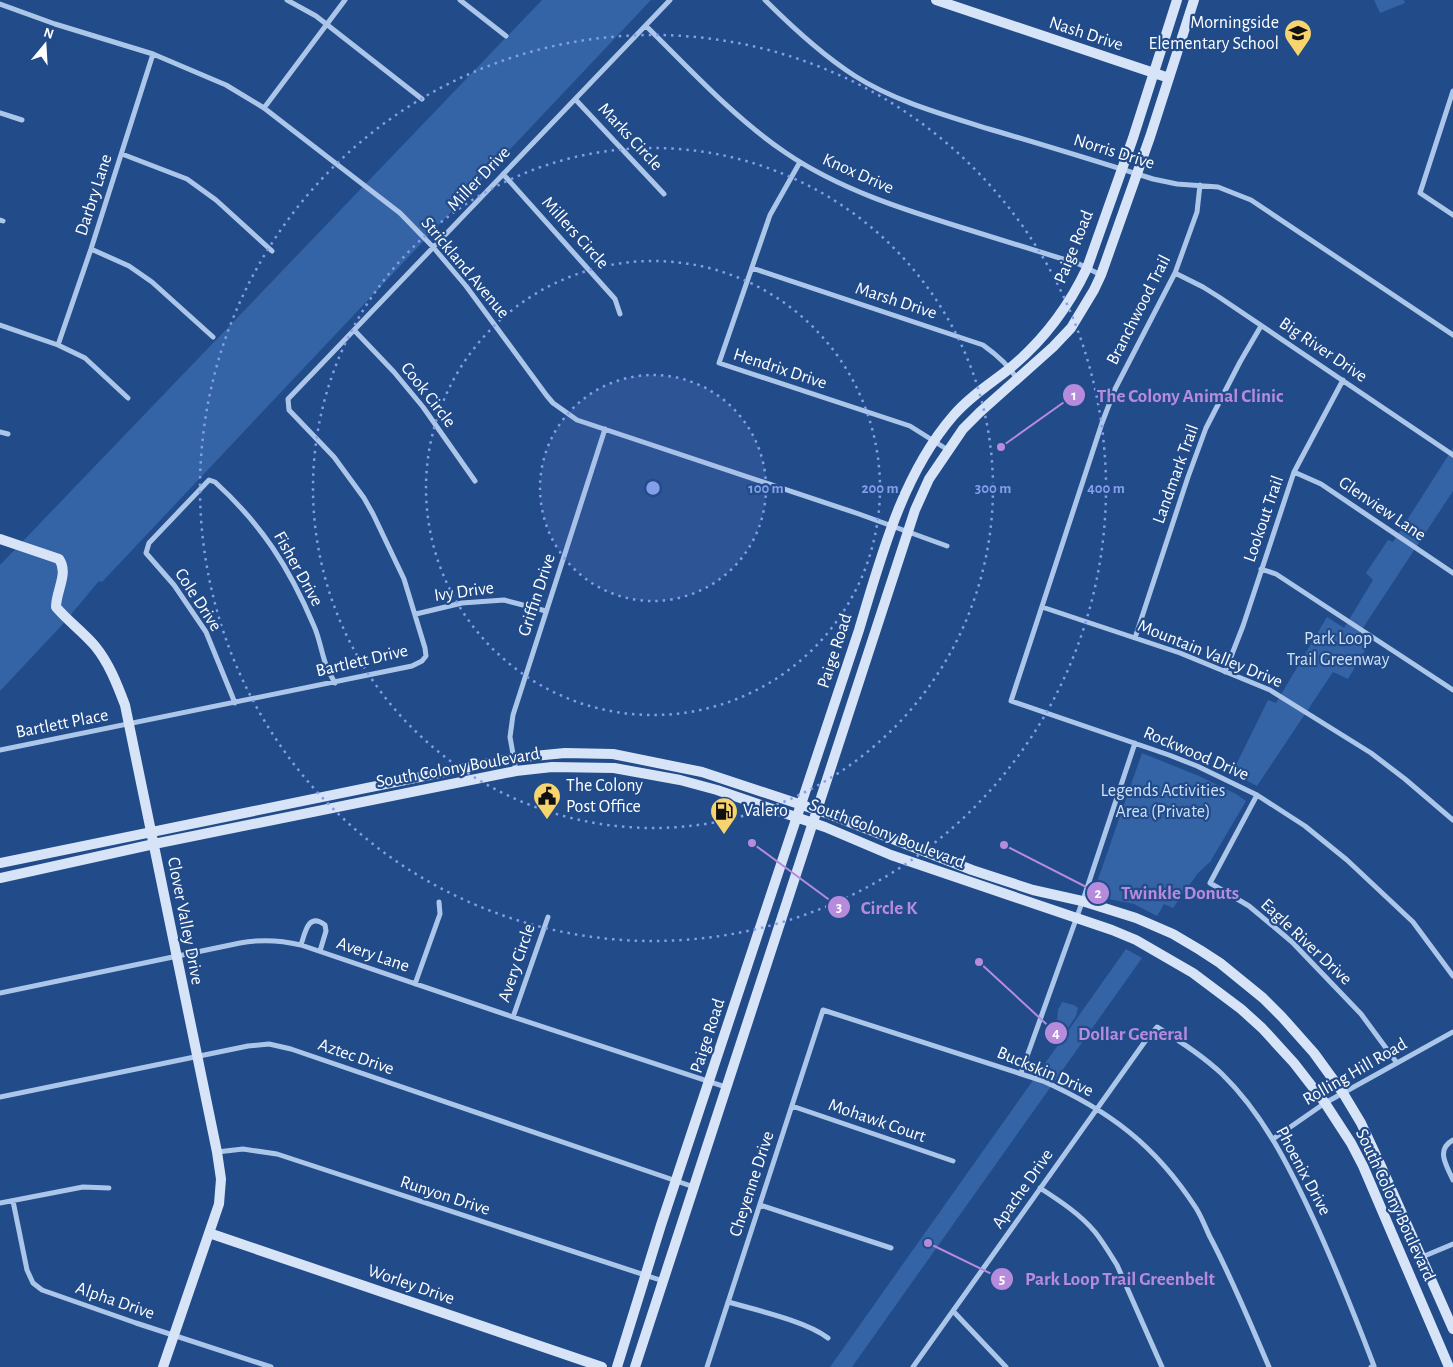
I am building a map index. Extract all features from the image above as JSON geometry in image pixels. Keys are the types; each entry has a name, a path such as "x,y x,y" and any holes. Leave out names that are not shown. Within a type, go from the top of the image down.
{"main road":[{"name":"Nash Drive","path":"936,0 1169,78"},
{"name":"Paige Road","path":"617,1367 676,1181 893,526 913,478 934,441 953,416 967,401 1010,368 1036,343 1054,322 1079,284 1087,268 1122,169 1177,0"},
{"name":"Paige Road","path":"635,1367 908,532 929,479 963,429 1018,380 1071,328 1094,290 1137,174 1194,0"},
{"name":"Clover Valley Drive","path":"0,539 59,559 63,564 64,572 56,598 56,607 103,656 119,688 125,705 217,1152 221,1179 219,1204 163,1367"},
{"path":"846,670 862,676"},
{"name":"South Colony Boulevard","path":"0,863 513,758 565,753 613,754 702,772 818,810 972,870 1033,890 1082,901 1136,918 1173,934 1220,963 1263,998 1282,1017 1309,1048 1343,1093 1373,1148 1453,1329"},
{"path":"583,753 593,767"},
{"path":"647,773 649,760"},
{"name":"South Colony Boulevard","path":"0,878 154,844 516,771 552,767 593,767 647,773 716,790 813,823 968,882 1112,930 1136,940 1172,960 1212,986 1241,1009 1276,1042 1326,1103 1351,1143 1363,1166 1449,1367"},
{"path":"364,788 366,801"},
{"path":"902,844 902,852 906,860"},
{"path":"968,882 972,870"},
{"path":"762,924 779,927"},
{"name":"Worley Drive","path":"209,1233 602,1367"}],"street":[{"path":"287,0 316,16 422,99"},
{"path":"264,108 345,0"},
{"path":"460,0 506,36"},
{"name":"Miller Drive","path":"288,400 670,0"},
{"name":"Norris Drive","path":"765,0 799,33 826,55 856,77 880,89 947,116 1137,174 1177,184 1218,187 1251,200 1453,335"},
{"name":"Strickland Avenue","path":"0,4 55,24 153,54 226,85 264,108 400,214 433,247 466,286 538,386 553,403 577,420 893,526 947,546"},
{"name":"Knox Drive","path":"646,26 737,113 785,153 800,162 854,190 910,212 1087,268 1101,275"},
{"name":"Darbry Lane","path":"58,345 91,249 153,54"},
{"path":"1452,95 1420,193 1453,215"},
{"name":"Marks Circle","path":"575,99 664,194"},
{"path":"0,113 22,120"},
{"path":"122,154 187,179 216,200 272,251"},
{"name":"Hendrix Drive","path":"800,162 770,215 719,364 910,426 948,450"},
{"name":"Millers Circle","path":"503,174 615,298 620,314"},
{"name":"Branchwood Trail","path":"1011,701 1070,519 1115,389 1175,273 1197,212 1200,185"},
{"path":"91,249 129,266 152,282 213,337"},
{"name":"Marsh Drive","path":"752,268 974,342 995,353 1010,368 1018,380"},
{"name":"Big River Drive","path":"1175,273 1203,287 1453,455"},
{"path":"0,325 58,345 86,358 128,398"},
{"name":"Landmark Trail","path":"1135,638 1206,428 1240,362 1262,326"},
{"name":"Cook Circle","path":"354,330 423,406 475,481"},
{"name":"Lookout Trail","path":"1225,672 1243,626 1294,472 1343,380"},
{"name":"Bartlett Drive","path":"129,724 412,666 422,661 426,656 416,614 404,579 364,498 334,457 289,410 288,400"},
{"name":"Griffin Drive","path":"516,771 510,737 513,715 606,429"},
{"path":"0,432 8,434"},
{"name":"Glenview Lane","path":"1294,472 1321,484 1453,573"},
{"name":"Fisher Drive","path":"149,543 209,480 215,482 256,524 289,573 315,628 325,664 335,683"},
{"name":"Cole Drive","path":"149,543 146,553 174,584 206,632 234,703"},
{"path":"1261,569 1276,574 1453,690"},
{"name":"Ivy Drive","path":"416,614 462,603 504,600 527,605 546,612"},
{"name":"Mountain Valley Drive","path":"1042,607 1180,653 1270,690 1371,753 1453,820"},
{"name":"Rockwood Drive","path":"1011,701 1197,766 1257,795 1304,826 1347,860 1413,922 1453,976"},
{"name":"Bartlett Place","path":"0,750 129,724"},
{"path":"1021,1073 1135,743"},
{"name":"Eagle River Drive","path":"1257,795 1210,883 1249,906 1292,942 1361,1014 1397,1063"},
{"path":"415,984 440,914 439,902"},
{"name":"Avery Circle","path":"513,1017 548,917"},
{"path":"301,945 308,925 313,921 319,921 325,925 326,931 320,951"},
{"name":"Avery Lane","path":"0,992 254,941 285,941 727,1087"},
{"name":"Buckskin Drive","path":"823,1010 1021,1073 1075,1096 1127,1130 1148,1148 1166,1168 1197,1210 1269,1367"},
{"name":"Cheyenne Drive","path":"707,1367 823,1010"},
{"name":"Apache Drive","path":"913,1367 1157,1027"},
{"name":"Phoenix Drive","path":"1157,1027 1186,1044 1222,1075 1255,1113 1273,1139 1300,1190 1333,1263 1373,1366"},
{"name":"Rolling Hill Road","path":"1273,1139 1326,1103 1453,1032"},
{"name":"Aztec Drive","path":"0,1097 260,1044 280,1046 694,1187"},
{"name":"Mohawk Court","path":"792,1106 953,1161"},
{"path":"1453,1140 1444,1148 1442,1156 1453,1180"},
{"name":"Runyon Drive","path":"217,1152 243,1149 277,1154 663,1281"},
{"path":"0,1203 83,1186 109,1188"},
{"path":"1040,1188 1070,1208 1082,1219 1095,1232 1108,1251 1117,1265 1162,1367"},
{"name":"Alpha Drive","path":"13,1201 26,1264 33,1283 42,1290 271,1367"},
{"path":"760,1205 891,1248"},
{"path":"1422,1257 1453,1244"},
{"path":"728,1302 805,1325 828,1338"},
{"path":"954,1310 1006,1367"}],"green space":[{"path":"542,0 651,0 102,582 99,581 63,624 0,691 0,565"},
{"path":"1374,0 1404,0 1405,3 1380,13"},
{"name":"Park Loop Trail Greenway","path":"1453,448 1453,491 1357,637 1368,645 1348,679 1333,672 1257,786 1232,773 1268,700 1276,703 1327,617 1344,628 1373,580 1366,573 1388,540 1393,542"},
{"name":"Legends Activities Area (Private)","path":"1142,753 1199,776 1246,801 1210,862 1198,873 1173,908 1164,904 1157,916 1134,904 1103,898 1096,885"},
{"path":"1126,949 1142,958 852,1367 830,1367"},
{"path":"1062,1002 1078,1008 1076,1016 1068,1028 1057,1021 1058,1010"}],"place":[{"name":"Morningside Elementary School","path":"1298,57"},
{"name":"The Colony Animal Clinic","path":"1001,447"},
{"name":"The Colony Post Office","path":"547,820"},
{"name":"Valero","path":"724,835"},
{"name":"Circle K","path":"752,843"},
{"name":"Twinkle Donuts","path":"1004,845"},
{"name":"Dollar General","path":"979,962"},
{"name":"Park Loop Trail Greenbelt","path":"928,1243"}]}
